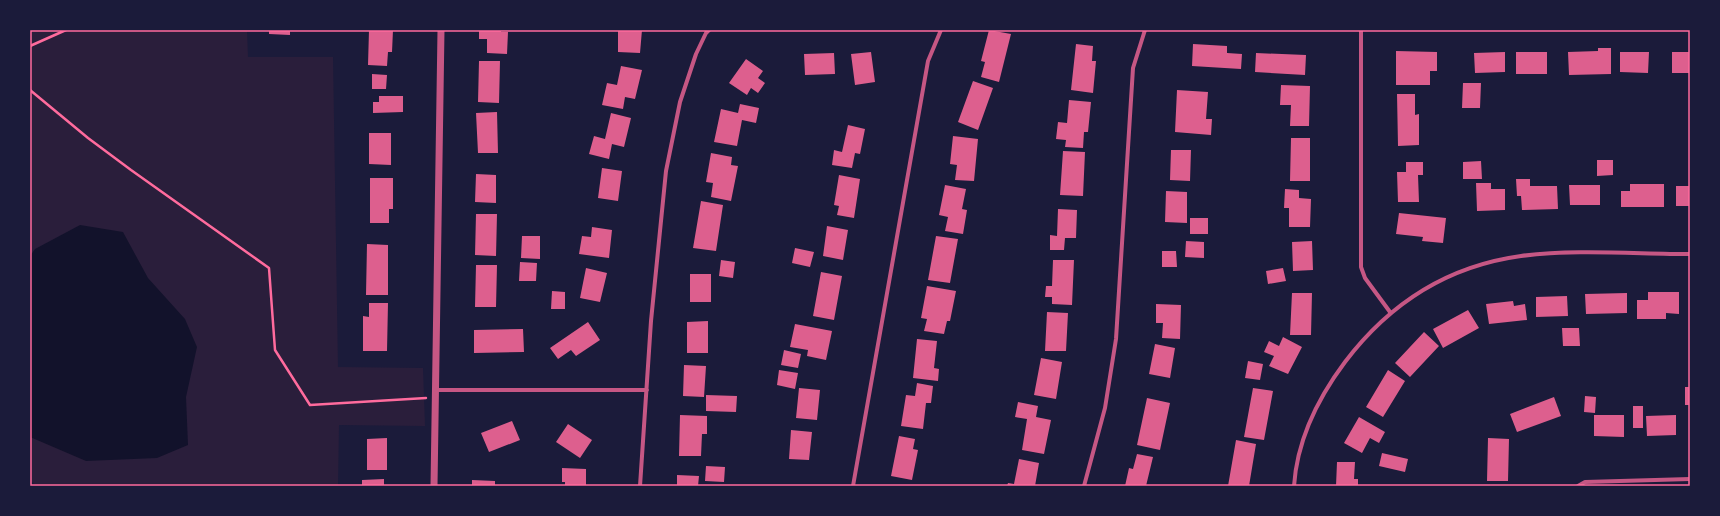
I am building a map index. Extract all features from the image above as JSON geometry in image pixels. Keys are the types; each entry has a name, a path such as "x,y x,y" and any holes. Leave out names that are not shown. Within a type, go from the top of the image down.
{"street":[{"path":"434,486 441,30"},
{"path":"640,486 651,321 666,171 680,102 696,54 706,33 710,30"},
{"path":"853,486 928,61 941,30"},
{"path":"1084,486 1105,408 1116,339 1133,68 1145,30"},
{"path":"1361,30 1361,267 1365,278 1390,312"},
{"path":"1294,486 1303,441 1316,407 1335,375 1358,345 1390,312 1448,276 1485,264 1521,256 1560,254 1690,254"},
{"path":"436,393 647,390"},
{"path":"1578,486 1586,482 1690,479"}],"path":[{"path":"30,46 66,30"},
{"path":"30,90 88,138 269,268 275,350 310,405 418,399 436,393"}],"shaded area":[{"path":"30,30 247,30 248,57 333,57 338,367 423,368 425,426 339,425 338,486 38,486 30,481"},
{"path":"80,225 123,232 148,278 185,319 197,347 186,397 188,445 157,458 86,461 30,437 30,256 35,249"}],"building":[{"path":"269,30 290,30 290,35 269,34"},
{"path":"369,30 393,30 392,52 388,52 387,66 368,65"},
{"path":"479,30 501,30 501,32 508,32 507,54 487,53 487,39 479,39"},
{"path":"618,30 642,30 640,53 618,52"},
{"path":"989,30 1011,34 999,82 981,77 985,62 981,61"},
{"path":"1076,44 1093,46 1092,61 1096,61 1093,93 1071,90"},
{"path":"1193,44 1227,46 1227,53 1242,54 1241,69 1192,66"},
{"path":"1598,48 1611,48 1611,74 1569,75 1568,52 1598,51"},
{"path":"1396,51 1437,52 1437,71 1430,71 1430,85 1396,85"},
{"path":"871,52 875,82 855,85 851,54"},
{"path":"1505,52 1505,72 1475,73 1474,53"},
{"path":"1516,52 1547,52 1547,74 1516,74"},
{"path":"1620,52 1649,52 1648,73 1620,72"},
{"path":"1672,52 1690,52 1690,73 1672,73"},
{"path":"834,53 835,74 805,75 804,54"},
{"path":"1256,53 1306,55 1305,75 1255,72"},
{"path":"746,59 763,71 758,78 765,83 758,93 751,88 747,95 729,83"},
{"path":"479,61 500,61 499,103 478,102"},
{"path":"621,66 642,70 635,99 625,97 623,109 602,105 607,83 617,85"},
{"path":"372,74 387,75 386,89 372,89"},
{"path":"973,81 993,88 978,130 958,122"},
{"path":"1463,83 1481,83 1480,108 1462,108"},
{"path":"1281,85 1310,86 1309,126 1290,126 1291,105 1280,105"},
{"path":"1177,90 1208,92 1206,119 1212,119 1211,135 1175,132"},
{"path":"1397,94 1415,94 1415,115 1419,114 1419,145 1398,146"},
{"path":"379,96 403,96 403,112 373,113 373,102 379,102"},
{"path":"1069,100 1091,102 1088,132 1084,132 1083,148 1065,147 1066,140 1056,139 1058,122 1067,123"},
{"path":"740,104 759,108 756,123 742,120 737,146 714,142 721,109 738,113"},
{"path":"497,112 498,153 478,153 476,113"},
{"path":"611,113 631,118 624,147 612,144 609,159 589,154 594,136 605,139"},
{"path":"848,125 865,129 860,154 855,153 852,168 832,165 834,150 842,152"},
{"path":"369,133 391,133 391,165 369,164"},
{"path":"953,136 978,139 974,181 955,180 957,165 950,164"},
{"path":"1291,138 1310,138 1310,181 1290,181"},
{"path":"1171,150 1191,150 1190,181 1170,180"},
{"path":"1063,151 1085,152 1083,196 1060,195"},
{"path":"711,153 732,157 731,165 738,166 731,201 711,197 713,183 706,182"},
{"path":"1597,160 1613,160 1613,175 1597,176"},
{"path":"1481,161 1482,179 1463,179 1463,162"},
{"path":"1406,162 1423,162 1423,175 1418,175 1419,202 1398,202 1397,172 1406,172"},
{"path":"602,168 622,171 618,201 598,198"},
{"path":"476,174 496,175 496,203 475,202"},
{"path":"839,175 860,179 854,218 837,215 839,206 834,205"},
{"path":"370,178 393,178 393,209 389,209 389,223 370,223"},
{"path":"1516,179 1530,179 1530,186 1557,186 1558,209 1522,210 1521,196 1517,196"},
{"path":"1476,183 1491,183 1491,189 1505,189 1505,210 1477,211"},
{"path":"1630,184 1664,184 1664,207 1621,207 1621,191 1630,191"},
{"path":"945,185 966,189 962,209 967,210 963,234 945,231 948,217 939,215"},
{"path":"1569,185 1600,185 1600,205 1570,205"},
{"path":"1676,186 1690,186 1690,206 1676,206"},
{"path":"1285,189 1299,190 1299,198 1311,199 1310,227 1289,227 1289,208 1284,208"},
{"path":"1166,191 1187,192 1187,223 1165,222"},
{"path":"701,201 723,205 716,251 693,248"},
{"path":"1058,209 1077,210 1076,238 1065,238 1064,250 1050,250 1050,235 1057,236"},
{"path":"1399,213 1446,218 1443,243 1422,241 1423,237 1396,234"},
{"path":"476,214 497,214 496,256 475,255"},
{"path":"1190,218 1208,218 1208,234 1190,234"},
{"path":"827,226 848,230 843,260 823,256"},
{"path":"592,227 612,230 609,258 579,254 582,236 591,237"},
{"path":"522,236 540,236 540,259 521,258"},
{"path":"936,236 958,239 950,283 928,280"},
{"path":"1186,241 1204,242 1204,258 1185,257"},
{"path":"1312,241 1313,270 1293,271 1292,242"},
{"path":"367,244 388,245 388,295 366,295"},
{"path":"795,248 814,252 810,267 792,263"},
{"path":"1162,251 1176,251 1177,267 1162,267"},
{"path":"721,260 735,262 733,278 719,276"},
{"path":"1053,260 1074,260 1072,305 1052,304 1052,297 1045,297 1046,286 1052,286"},
{"path":"520,262 537,263 536,281 519,281"},
{"path":"476,265 497,265 496,307 475,307"},
{"path":"586,268 607,273 600,302 580,298"},
{"path":"1283,268 1286,281 1268,284 1266,271"},
{"path":"821,272 842,276 834,320 813,316"},
{"path":"690,274 711,274 711,302 690,302"},
{"path":"927,286 956,291 950,321 947,321 944,334 924,331 927,319 921,318"},
{"path":"552,291 565,292 565,309 551,309"},
{"path":"1648,292 1679,292 1679,314 1666,313 1666,319 1637,319 1637,300 1648,300"},
{"path":"1292,293 1312,293 1311,335 1290,335"},
{"path":"1627,293 1627,313 1586,314 1585,294"},
{"path":"1567,296 1568,316 1536,317 1536,297"},
{"path":"1513,301 1514,306 1525,304 1527,320 1489,324 1486,304"},
{"path":"369,303 388,303 387,351 363,351 363,316 369,317"},
{"path":"1156,304 1181,305 1180,339 1162,338 1163,323 1156,323"},
{"path":"1468,310 1479,328 1443,348 1433,329"},
{"path":"1047,312 1068,313 1066,351 1045,351"},
{"path":"708,321 708,353 687,353 687,322"},
{"path":"588,322 600,340 576,356 571,350 558,359 550,348"},
{"path":"795,324 832,331 826,360 807,356 808,350 790,347"},
{"path":"1562,328 1579,328 1580,346 1563,346"},
{"path":"523,329 524,352 474,353 474,330"},
{"path":"1424,332 1439,346 1410,377 1395,363"},
{"path":"1283,337 1302,347 1288,374 1269,366 1274,356 1264,352 1269,341 1279,346"},
{"path":"917,339 937,341 934,368 939,369 938,381 913,378"},
{"path":"1155,344 1175,348 1170,378 1149,374"},
{"path":"784,350 801,354 798,368 781,365"},
{"path":"1041,358 1062,362 1056,399 1034,395"},
{"path":"1248,361 1263,364 1260,380 1245,378"},
{"path":"684,365 706,366 704,397 683,396"},
{"path":"779,370 798,373 795,389 777,385"},
{"path":"1388,370 1405,381 1383,417 1366,407"},
{"path":"917,383 933,386 931,403 926,403 923,429 901,426 906,395 915,396"},
{"path":"1685,387 1690,387 1690,405 1685,405"},
{"path":"799,388 820,390 817,420 796,418"},
{"path":"1253,388 1273,391 1264,440 1244,437"},
{"path":"706,395 737,396 736,412 706,411"},
{"path":"1585,396 1596,397 1595,413 1584,412"},
{"path":"1554,397 1561,416 1517,432 1510,414"},
{"path":"1147,398 1170,403 1160,450 1137,445"},
{"path":"1018,402 1038,406 1036,417 1051,420 1044,454 1022,450 1027,419 1015,417"},
{"path":"1633,406 1643,406 1643,428 1633,428"},
{"path":"680,415 707,416 707,434 702,434 701,456 679,456"},
{"path":"1594,415 1624,415 1624,437 1594,436"},
{"path":"1676,415 1676,435 1647,436 1646,416"},
{"path":"1359,417 1385,432 1379,443 1370,438 1362,453 1344,443"},
{"path":"512,421 520,440 489,452 481,433"},
{"path":"568,424 592,440 580,458 556,442"},
{"path":"791,430 812,432 809,460 789,459"},
{"path":"899,436 915,439 913,449 918,450 912,480 891,476"},
{"path":"387,438 387,470 367,470 367,439"},
{"path":"1488,438 1509,439 1508,481 1487,481"},
{"path":"1236,440 1256,444 1249,486 1228,486"},
{"path":"1382,453 1408,459 1405,472 1379,466"},
{"path":"1137,454 1153,457 1146,486 1125,486 1129,468 1133,469"},
{"path":"1019,459 1039,463 1035,486 1007,486 1008,483 1014,484"},
{"path":"1337,462 1355,462 1354,479 1358,479 1358,486 1336,486"},
{"path":"706,466 725,467 724,482 705,481"},
{"path":"562,468 586,469 586,486 565,486 565,482 562,482"},
{"path":"677,475 699,476 698,486 677,486"},
{"path":"384,479 384,486 362,486 362,480"},
{"path":"472,480 495,481 495,486 472,486"}]}
